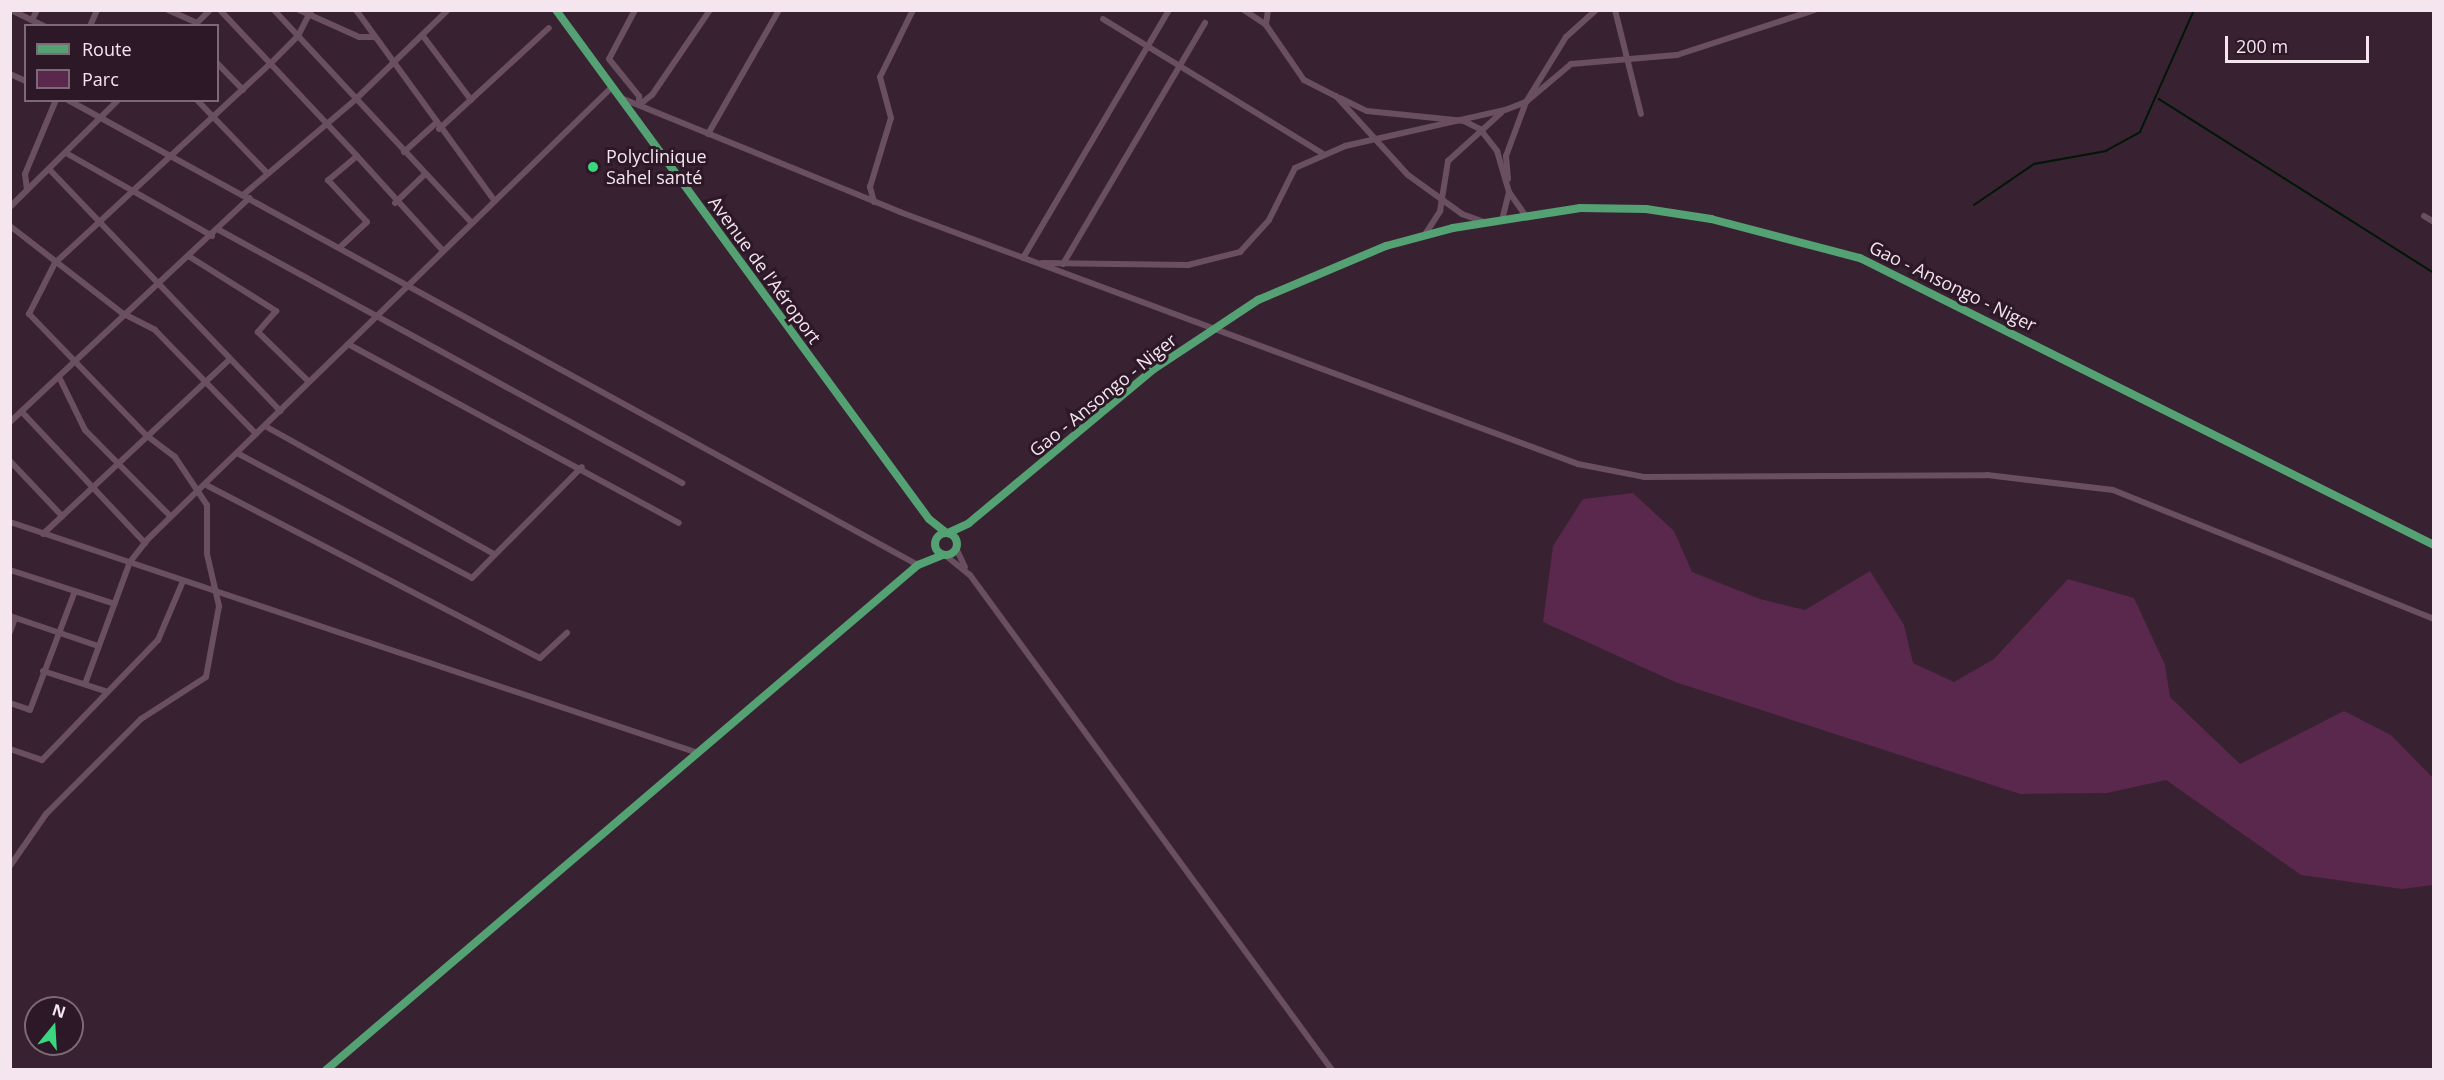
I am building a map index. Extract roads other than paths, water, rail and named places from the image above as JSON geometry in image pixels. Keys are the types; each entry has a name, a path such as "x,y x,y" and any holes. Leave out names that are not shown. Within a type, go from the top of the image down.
{"main road":[{"name":"Avenue de l'Aéroport","path":"556,10 929,519"},
{"name":"Gao - Ansongo - Niger","path":"969,523 1154,369 1210,329 1315,273 1424,236 1485,223 1580,208 1646,209 1761,228 1860,258 2433,544"},
{"path":"929,519 947,532 957,546"},
{"path":"929,519 935,542 944,555"},
{"path":"921,564 944,555 957,546 969,523"},
{"path":"326,1070 695,752 921,564 935,542 947,532 969,523"}],"street":[{"path":"11,10 40,24"},
{"path":"32,20 37,10"},
{"path":"91,24 97,10"},
{"path":"168,10 196,24 210,10"},
{"path":"220,10 357,156 395,203 443,251"},
{"path":"274,10 472,223"},
{"path":"299,10 359,37 375,37"},
{"path":"356,10 395,62 437,126 495,201"},
{"path":"11,420 60,379 129,312 212,237 267,173 356,99 448,10"},
{"path":"635,10 609,59 639,96 639,105"},
{"path":"639,105 652,95 710,10"},
{"path":"708,134 779,10"},
{"path":"874,202 870,187 891,118 880,77 913,10"},
{"path":"1023,258 1169,10"},
{"path":"1244,10 1266,25 1304,80 1367,111 1464,121 1480,129 1497,151 1509,192 1526,216"},
{"path":"1266,25 1268,10"},
{"path":"1502,220 1509,192 1506,156 1526,102 1566,37 1596,10"},
{"path":"1615,10 1641,114"},
{"path":"1034,262 1188,265 1240,252 1269,220 1295,168 1345,146 1505,110 1526,102 1571,64 1627,56 1677,55 1815,10"},
{"path":"10,866 46,814 141,719 206,677 216,634 216,592 207,554 207,505 195,494 175,457 147,436 29,314 55,263 100,225 270,64 298,36 309,13"},
{"path":"1103,20 1322,153"},
{"path":"1063,264 1204,23"},
{"path":"404,152 471,100 549,28"},
{"path":"423,36 471,100"},
{"path":"219,65 243,90"},
{"path":"10,74 24,80"},
{"path":"85,684 129,562 145,543 195,494 208,486 256,434 612,87"},
{"path":"1336,96 1408,175 1441,196 1462,214 1485,223"},
{"path":"620,98 874,202 1210,329 1578,464 1644,477 1988,475 2113,490 2433,619"},
{"path":"27,189 25,174 55,102"},
{"path":"72,102 921,564"},
{"path":"10,207 116,102"},
{"path":"200,102 267,173"},
{"path":"1424,236 1440,211 1448,161 1480,129 1505,110"},
{"path":"66,153 212,237"},
{"path":"340,247 367,222 328,180 357,156"},
{"path":"49,169 158,286 280,411"},
{"path":"395,203 425,174"},
{"path":"2424,216 2433,222"},
{"path":"10,226 122,313 129,312 155,330 256,434"},
{"path":"219,230 379,315 682,483"},
{"path":"190,257 276,311 258,332 309,382"},
{"path":"348,344 582,467 679,523"},
{"path":"43,534 230,359"},
{"path":"60,379 85,430 171,517"},
{"path":"22,412 145,543"},
{"path":"265,426 494,554"},
{"path":"237,453 472,578 582,467"},
{"path":"10,461 62,516"},
{"path":"208,486 540,658 567,633"},
{"path":"10,522 695,752"},
{"path":"957,546 967,571 1332,1070"},
{"path":"944,555 967,571"},
{"path":"10,570 115,604"},
{"path":"10,749 42,760 158,640 183,580"},
{"path":"10,703 30,710 56,632 75,591"},
{"path":"10,632 13,617 98,646"},
{"path":"43,671 108,692"}],"waterway":[{"path":"1974,205 2034,164 2106,151 2140,132 2194,10"},
{"path":"2159,99 2434,273"}],"place":[{"name":"Polyclinique Sahel santé","path":"593,167"}]}
